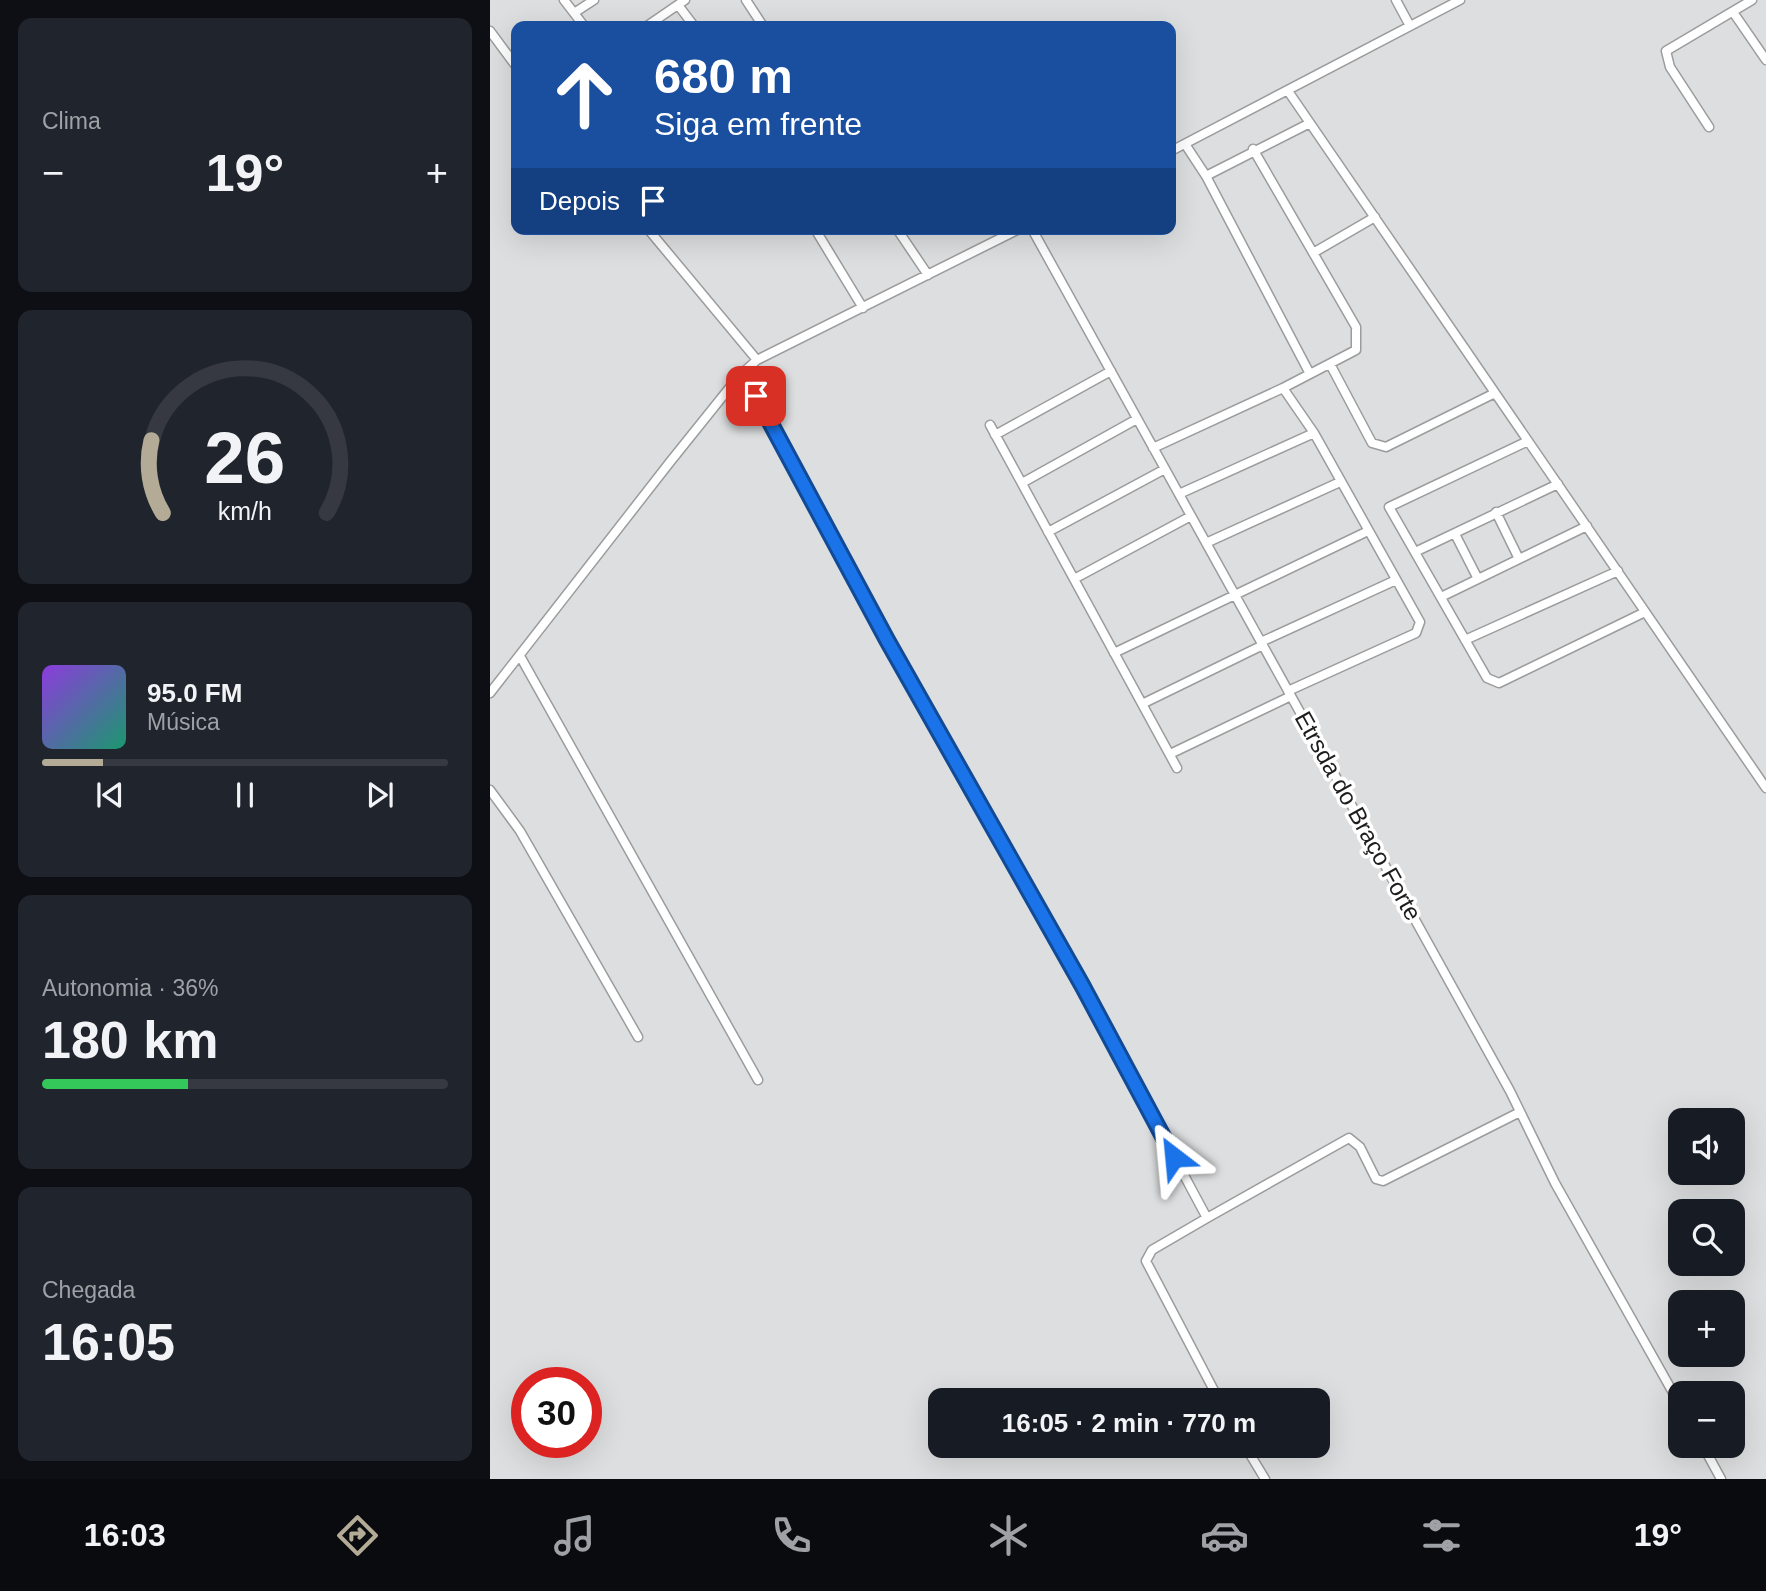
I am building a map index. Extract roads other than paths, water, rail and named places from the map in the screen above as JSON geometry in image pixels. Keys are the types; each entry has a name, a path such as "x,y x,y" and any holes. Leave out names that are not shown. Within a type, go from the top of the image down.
{"street":[{"path":"564,0 580,21"},
{"path":"574,13 594,0"},
{"path":"746,0 760,21"},
{"path":"1396,0 1410,26"},
{"path":"1176,148 1460,0"},
{"path":"1709,127 1665,55 1677,43 1752,0"},
{"path":"654,21 682,2 692,21"},
{"path":"1732,12 1766,60"},
{"path":"490,32 511,59"},
{"path":"1288,91 1766,788"},
{"path":"1206,176 1253,149 1310,122"},
{"path":"1185,144 1206,176 1310,374"},
{"path":"1153,448 1283,388 1356,350 1356,327 1253,149"},
{"path":"1313,253 1375,217"},
{"path":"653,235 757,360"},
{"path":"819,235 863,308"},
{"path":"901,235 928,275"},
{"path":"490,693 670,462 744,372 757,360 1007,235"},
{"name":"Etrsda do Braço Forte","path":"1035,235 1520,1112 1555,1183 1668,1384"},
{"path":"1330,364 1372,443 1386,447 1495,393"},
{"path":"995,435 1111,371"},
{"path":"744,372 803,485 1082,985 1207,1218"},
{"path":"1170,754 1416,633 1420,622 1314,433 1283,388"},
{"path":"1022,483 1137,419"},
{"path":"990,425 1177,768"},
{"path":"1179,495 1314,433"},
{"path":"1528,441 1389,507 1487,678 1499,683 1645,612"},
{"path":"1048,532 1165,469"},
{"path":"1206,543 1340,482"},
{"path":"1415,552 1558,484"},
{"path":"1496,512 1519,559"},
{"path":"1074,579 1191,516"},
{"path":"1441,597 1587,526"},
{"path":"1114,653 1368,531"},
{"path":"1455,534 1478,579"},
{"path":"1465,640 1618,571"},
{"path":"1142,704 1396,580"},
{"path":"520,656 758,1080"},
{"path":"490,790 520,831 638,1037"},
{"path":"1213,1388 1146,1261 1152,1250 1349,1138 1360,1147 1376,1178 1383,1181 1520,1112"},
{"path":"1252,1458 1265,1479"},
{"path":"1710,1458 1721,1479"}]}
